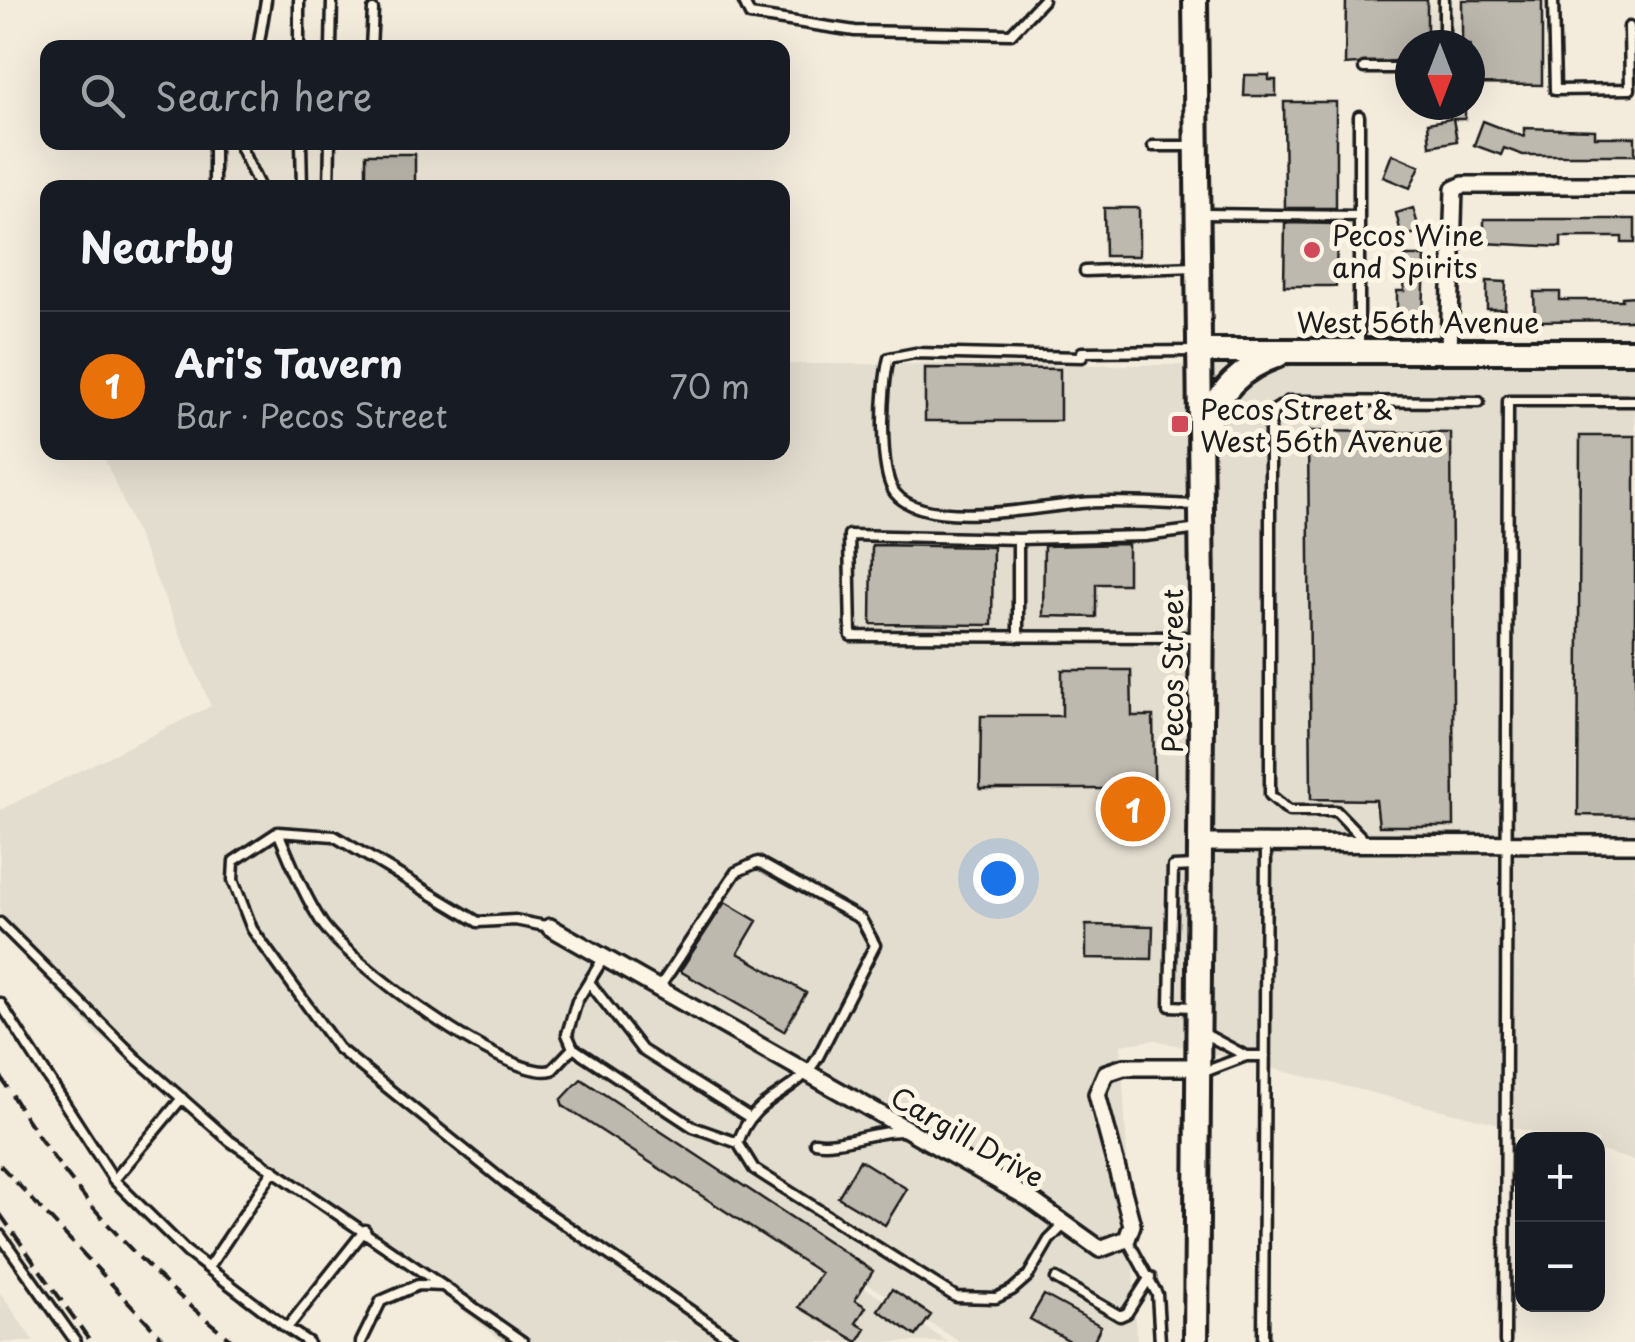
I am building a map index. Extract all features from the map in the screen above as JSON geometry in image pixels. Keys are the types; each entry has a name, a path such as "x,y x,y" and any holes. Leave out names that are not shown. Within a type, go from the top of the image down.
{"main road":[{"name":"Pecos Street","path":"1196,0 1201,351 1200,855 1194,1127 1196,1342"},
{"name":"West 56th Avenue","path":"1201,351 1635,351"},
{"path":"1200,462 1209,420 1230,384 1258,362 1292,351"}],"street":[{"path":"1449,351 1451,194 1463,185 1635,185"},
{"path":"1200,855 1266,843 1635,844"},
{"name":"Cargill Drive","path":"550,927 1030,1199 1100,1249 1115,1247 1127,1239"},
{"path":"1127,1239 1132,1226 1131,1209 1097,1094 1106,1074 1124,1067 1196,1072"}],"lane":[{"path":"259,40 266,0"},
{"path":"299,0 300,40"},
{"path":"331,40 332,0"},
{"path":"744,0 750,15 855,31 1012,34 1043,0"},
{"path":"1444,0 1444,30"},
{"path":"1553,0 1555,90 1630,90 1629,27"},
{"path":"371,40 373,10"},
{"path":"1364,68 1395,68"},
{"path":"1358,116 1359,350"},
{"path":"1153,146 1198,146"},
{"path":"214,150 214,180"},
{"path":"242,150 256,180"},
{"path":"301,150 302,180"},
{"path":"329,180 330,150"},
{"path":"1199,214 1358,216"},
{"path":"1085,271 1200,267"},
{"path":"1200,505 1080,503 1046,511 952,512 916,508 894,493 886,467 884,377 889,358 916,352 1082,355 1201,351"},
{"path":"1367,844 1336,811 1289,811 1270,794 1273,410 1289,401 1479,402"},
{"path":"1504,1342 1508,401 1635,401"},
{"path":"1201,529 1145,536 849,535 851,636 1201,637"},
{"path":"1018,538 1018,637"},
{"path":"550,927 515,920 478,922 334,836 278,832 234,861 233,880 252,929 338,1048 512,1188 666,1290 736,1342"},
{"path":"278,832 322,924 388,988 520,1069 540,1073 552,1070 573,1048"},
{"path":"1263,1342 1266,843"},
{"path":"658,988 736,872 758,862 862,919 875,944 808,1074 746,1116 738,1143"},
{"path":"0,923 230,1141 524,1342"},
{"path":"604,958 577,1001 567,1034 573,1048 694,1128 738,1143 754,1169 956,1297 996,1298 1012,1290 1028,1276 1065,1224"},
{"path":"589,982 642,1050 746,1116"},
{"path":"0,1003 114,1180 208,1268 308,1342"},
{"path":"1198,1018 1222,1046 1246,1056"},
{"path":"1196,1072 1246,1056 1265,1056"},
{"path":"114,1180 182,1098"},
{"path":"815,1142 825,1144 872,1131 910,1132"},
{"path":"208,1268 274,1170"},
{"path":"287,1328 365,1230"},
{"path":"0,1234 76,1342"},
{"path":"1127,1239 1157,1294 1160,1342"},
{"path":"1056,1279 1120,1316 1133,1305 1150,1277"},
{"path":"361,1342 381,1301 418,1285 443,1286"}],"shaded area":[{"path":"790,364 1635,366 1635,1161 1605,1152 1605,1132 1532,1132 1155,1040 1121,1045 1137,1342 960,1342 651,1147 948,1342 504,1342 96,1034 0,931 0,810 211,706 105,460 790,460"},
{"path":"0,1292 34,1342 0,1342"}],"building":[{"path":"1346,0 1427,0 1427,30 1395,30 1395,61 1345,65"},
{"path":"1462,0 1542,0 1542,85 1485,84 1485,30 1462,30"},
{"path":"1245,75 1269,75 1269,80 1276,80 1276,96 1244,96"},
{"path":"1284,102 1336,102 1336,208 1285,208"},
{"path":"1453,120 1457,141 1430,146 1428,123"},
{"path":"1483,121 1524,137 1524,128 1595,130 1595,137 1635,137 1635,155 1523,155 1504,148 1501,155 1474,145"},
{"path":"366,154 415,154 415,180 366,180"},
{"path":"1392,154 1420,166 1410,188 1383,177"},
{"path":"1104,208 1139,208 1139,256 1105,256"},
{"path":"1413,208 1420,232 1402,237 1396,213"},
{"path":"1484,219 1635,219 1635,243 1622,243 1622,237 1561,237 1561,247 1484,243"},
{"path":"1285,223 1337,224 1336,286 1284,286"},
{"path":"1404,256 1425,256 1423,318 1397,318 1397,291 1404,291"},
{"path":"1487,281 1506,282 1505,309 1487,309"},
{"path":"1534,292 1560,292 1560,300 1622,300 1635,296 1635,320 1535,321"},
{"path":"925,368 1060,369 1060,421 925,421"},
{"path":"1308,431 1451,433 1454,826 1379,826 1376,800 1311,799"},
{"path":"1580,436 1635,436 1635,816 1578,815"},
{"path":"1128,544 1128,584 1096,584 1096,617 1043,616 1044,546"},
{"path":"872,545 993,547 992,625 871,624"},
{"path":"1062,670 1131,670 1132,716 1153,716 1155,819 1112,820 1112,789 980,789 981,716 1062,716"},
{"path":"725,902 757,921 738,953 806,993 784,1031 680,971"},
{"path":"1086,925 1153,926 1152,959 1086,958"},
{"path":"581,1079 873,1271 855,1300 866,1307 856,1323 866,1329 858,1342 799,1307 821,1273 563,1106 561,1100"},
{"path":"860,1160 907,1189 885,1225 838,1197"},
{"path":"892,1289 931,1315 916,1336 878,1310"},
{"path":"1044,1295 1101,1326 1093,1342 1072,1342 1030,1319"}],"railway":[{"path":"0,1075 48,1150 104,1220 166,1284 234,1342"},
{"path":"0,1165 166,1342"},
{"path":"0,1214 91,1342"}],"place":[{"name":"Pecos Wine and Spirits","path":"1312,250"},
{"name":"Pecos Street & West 56th Avenue","path":"1180,424"},
{"name":"Ari's Tavern","path":"1133,809"}]}
